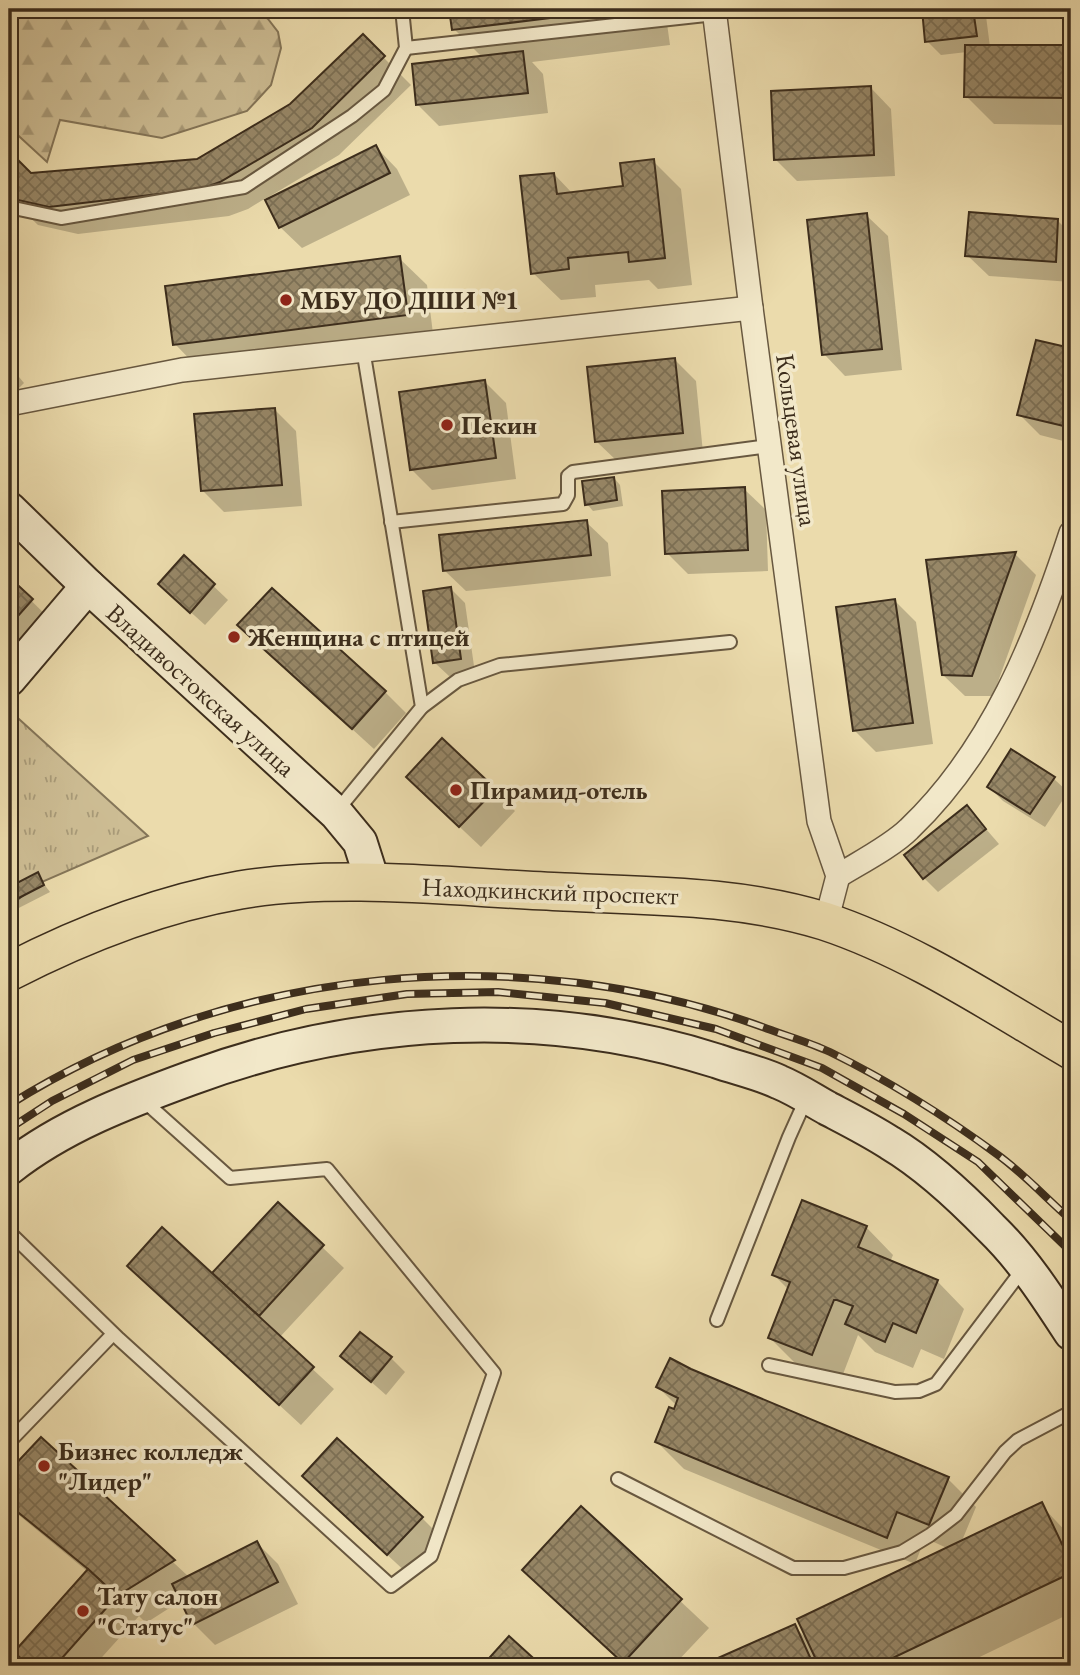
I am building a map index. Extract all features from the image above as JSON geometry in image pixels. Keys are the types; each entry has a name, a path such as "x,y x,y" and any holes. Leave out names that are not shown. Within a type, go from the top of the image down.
{"main road":[{"name":"Находкинский проспект","path":"9,972 113,925 178,904 241,890 312,884 373,883 691,897 776,908 825,922 880,944 957,982 1071,1051"}],"street":[{"name":"Кольцевая улица","path":"715,11 751,308 819,821 838,876"},
{"path":"9,404 182,370 751,308"},
{"name":"Владивостокская улица","path":"9,509 88,586 336,813 360,842 373,883"},
{"path":"825,922 838,876 908,831 956,776 998,712 1048,604 1071,533"},
{"path":"9,678 88,586"},
{"path":"9,1168 65,1130 139,1097 235,1062 332,1038 412,1027 505,1024 603,1033 692,1053 778,1081 892,1143 930,1172 992,1228 1025,1266 1071,1333"}],"lane":[{"path":"9,207 61,218 244,187 368,104 384,90 406,48 402,9"},
{"path":"406,48 715,11"},
{"path":"363,349 422,708"},
{"path":"391,522 563,504 568,495 568,476 573,472 769,446"},
{"path":"336,813 422,708 458,680 500,665 730,642"},
{"path":"9,1232 113,1334 391,1586 430,1556 494,1373 327,1169 230,1178 139,1097"},
{"path":"717,1320 807,1097"},
{"path":"769,1365 895,1392 919,1391 936,1384 1025,1266"},
{"path":"9,1443 113,1334"},
{"path":"618,1479 793,1568 844,1568 902,1552 930,1535 956,1515 1005,1452 1018,1440 1071,1412"}],"green space":[{"path":"9,9 255,9 268,19 278,32 281,48 271,85 247,111 162,138 60,120 47,162 9,127"},
{"path":"9,710 148,836 37,884 9,907"}],"building":[{"path":"449,9 623,9 452,30"},
{"path":"922,9 973,9 977,36 925,42"},
{"path":"363,34 385,56 312,128 220,182 201,189 49,207 9,198 9,151 31,173 197,159 290,104"},
{"path":"965,45 1071,45 1071,98 964,97"},
{"path":"523,51 528,93 416,105 412,64"},
{"path":"871,86 874,155 774,160 771,91"},
{"path":"376,145 390,173 279,228 265,200"},
{"path":"654,159 665,258 629,262 628,252 568,258 569,269 531,274 520,176 554,173 557,194 623,186 620,163"},
{"path":"969,212 1058,219 1056,262 965,256"},
{"path":"867,213 882,349 822,355 807,220"},
{"name":"МБУ ДО ДШИ №1","path":"400,256 408,315 173,345 165,286"},
{"path":"1036,340 1071,348 1071,414 1068,427 1017,415"},
{"path":"675,358 683,433 595,442 587,367"},
{"name":"Пекин","path":"485,380 496,458 410,470 399,392"},
{"path":"275,408 282,485 201,491 194,414"},
{"path":"614,477 617,500 585,505 582,481"},
{"path":"745,487 748,550 665,554 662,491"},
{"path":"587,520 591,555 443,571 439,535"},
{"path":"1016,552 972,676 942,675 926,560"},
{"path":"184,555 215,584 190,613 158,584"},
{"path":"9,577 33,599 9,626"},
{"path":"451,587 461,659 433,663 423,591"},
{"path":"272,588 386,691 352,729 237,625"},
{"path":"895,599 913,723 853,731 836,607"},
{"path":"442,738 496,789 459,827 406,777"},
{"path":"1011,749 1055,777 1030,814 987,787"},
{"path":"967,805 986,829 923,879 904,855"},
{"path":"38,872 44,885 9,903 9,887"},
{"path":"802,1200 867,1226 858,1247 938,1280 916,1333 893,1323 885,1342 845,1324 853,1306 834,1300 812,1355 768,1338 790,1282 772,1275"},
{"path":"278,1202 324,1245 259,1316 212,1273"},
{"path":"162,1227 314,1367 279,1405 127,1266"},
{"path":"360,1332 392,1357 371,1382 340,1356"},
{"path":"670,1358 949,1477 929,1525 897,1512 887,1538 655,1442 669,1407 674,1409 678,1398 656,1387"},
{"path":"41,1437 175,1560 117,1596 9,1505 9,1471"},
{"path":"337,1438 423,1517 387,1555 302,1476"},
{"path":"1042,1502 1071,1563 1071,1573 876,1666 819,1666 797,1619"},
{"path":"581,1506 682,1599 623,1663 522,1570"},
{"path":"257,1541 278,1582 192,1625 172,1584"},
{"path":"88,1569 117,1596 55,1666 29,1666 14,1652"},
{"path":"795,1624 814,1666 700,1666"},
{"path":"509,1636 542,1666 482,1666"}],"railway":[{"path":"9,1105 96,1058 188,1021 283,995 381,980 481,976 580,983 677,1001 771,1030 830,1052 895,1087 978,1141 1017,1170 1071,1220"},
{"path":"9,1129 52,1101 133,1060 214,1033 306,1009 407,994 498,992 605,1003 716,1029 822,1068 904,1114 978,1162 1071,1252"}],"place":[{"name":"МБУ ДО ДШИ №1","path":"286,300"},
{"name":"Пекин","path":"447,425"},
{"name":"Женщина с птицей","path":"234,637"},
{"name":"Пирамид-отель","path":"456,790"},
{"name":"Бизнес колледж \"Лидер\"","path":"44,1466"},
{"name":"Тату салон \"Статус\"","path":"83,1611"}]}
